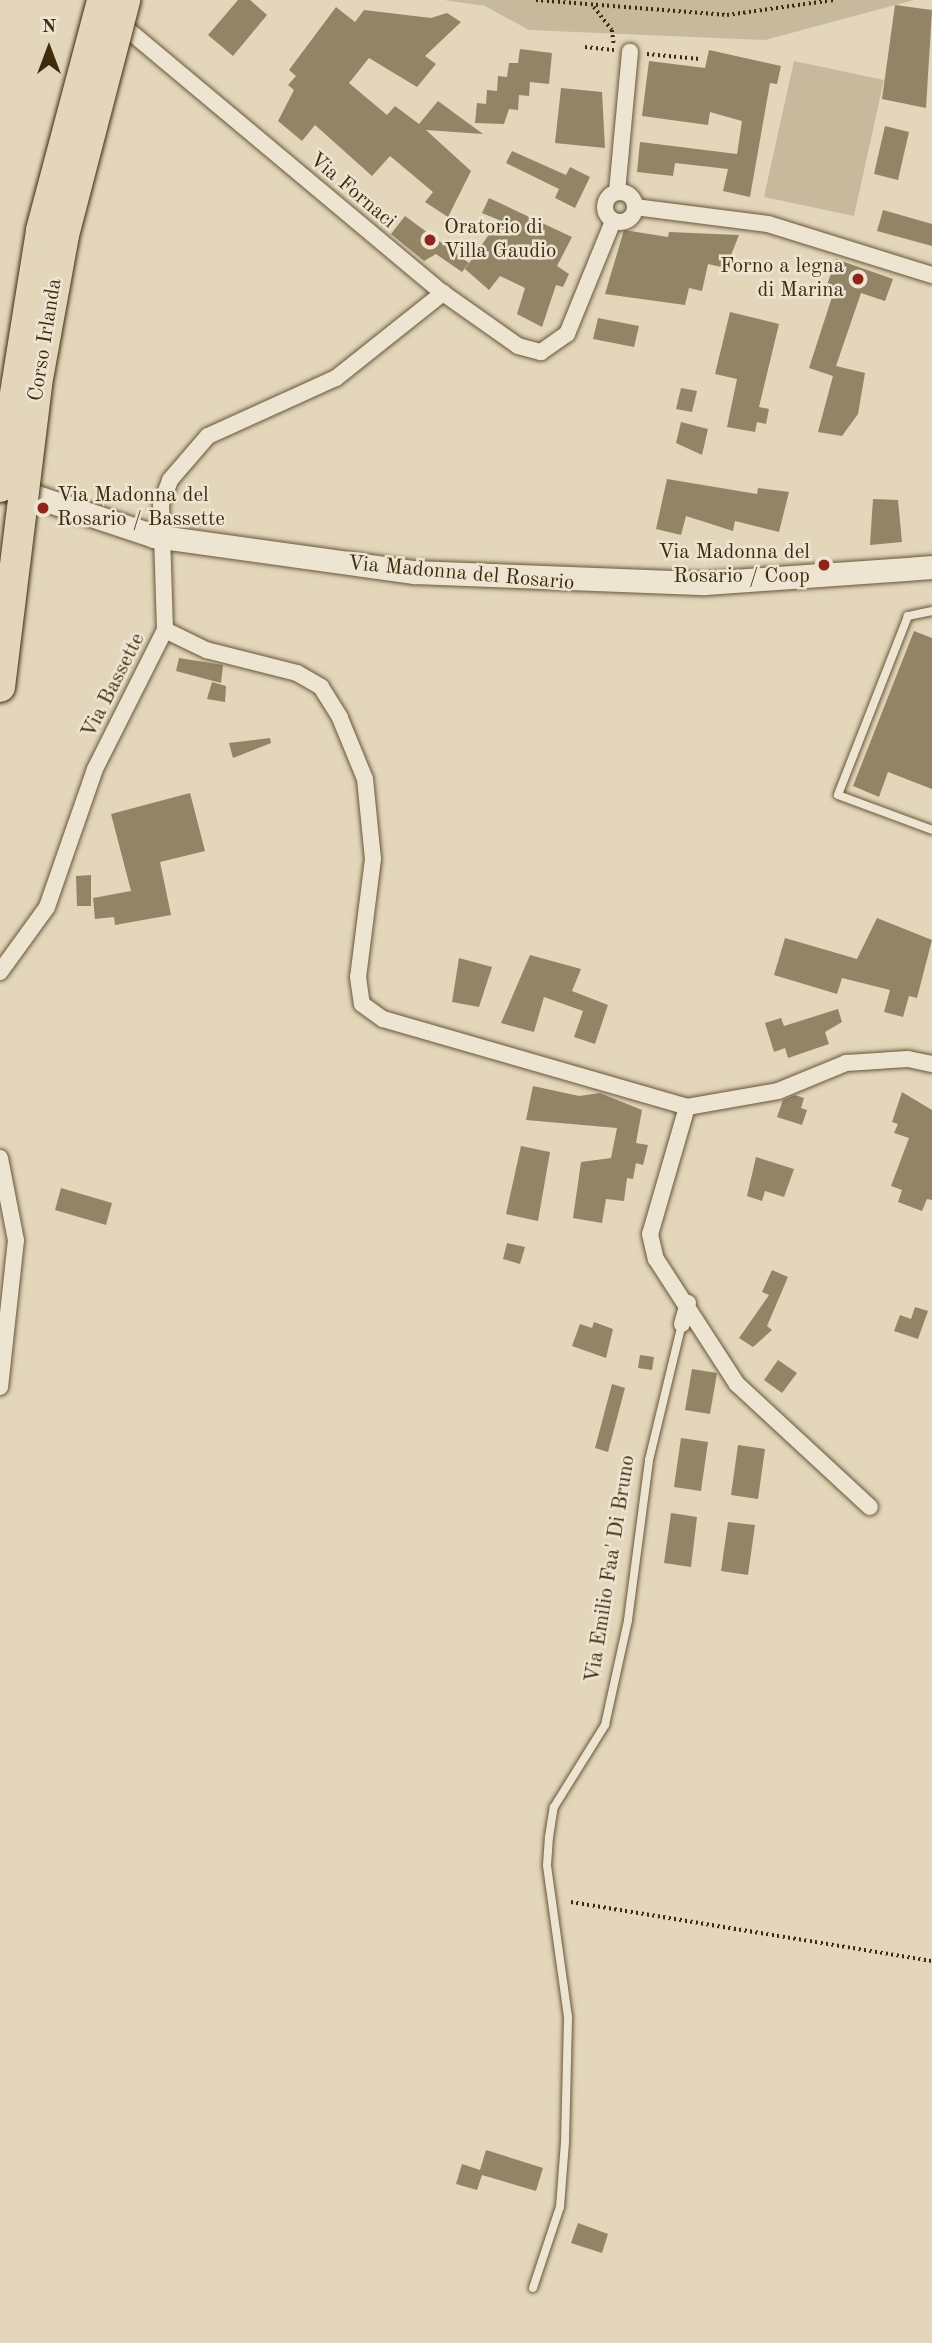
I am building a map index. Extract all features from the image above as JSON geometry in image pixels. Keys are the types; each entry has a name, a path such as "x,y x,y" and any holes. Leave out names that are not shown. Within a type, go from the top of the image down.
{"highway":[{"name":"Corso Irlanda","path":"0,486 41,230 102,0"},
{"name":"Corso Irlanda","path":"0,687 37,384 64,234 125,0"}],"street":[{"name":"Via Fornaci","path":"93,0 443,293 518,346 541,352 555,347 577,313 613,221 604,209 617,192 622,51"},
{"path":"617,192 629,195 635,207"},
{"path":"613,221 628,220 635,207"},
{"path":"635,207 768,224 932,275"},
{"name":"Via Bassette","path":"0,972 47,907 95,769 165,630 165,538 161,504 170,480 208,436 336,378 443,293"},
{"name":"Via Madonna del Rosario","path":"0,486 165,538 338,564 580,583 756,582 932,567"},
{"path":"165,630 206,650 297,673 321,687 340,718 365,779 373,859 358,977 362,1004 383,1019 687,1107 778,1091 846,1063 908,1059 932,1064"},
{"path":"687,1107 650,1234 656,1259 688,1303 737,1384 870,1507"},
{"path":"0,1158 16,1240 0,1387"},
{"name":"Via Emilio Faa' Di Bruno","path":"682,1324 688,1303"}],"lane":[{"path":"932,611 908,616 838,795 932,830"},
{"name":"Via Emilio Faa' Di Bruno","path":"533,2288 560,2207 565,2128 568,2017 547,1865 549,1837 554,1807 606,1725 628,1620 649,1460 682,1324"}],"path":[{"path":"536,0 594,7 727,15 834,0"},
{"path":"594,7 612,30 622,51"},
{"path":"571,1902 932,1961"}],"shaded area":[{"path":"444,0 914,0 765,40 529,30 485,6"},
{"path":"794,61 884,80 854,216 764,197"}],"building":[{"path":"238,0 250,0 267,15 233,56 208,35"},
{"path":"895,5 932,10 926,108 882,99"},
{"path":"336,7 355,22 364,10 431,18 447,13 461,22 425,56 436,64 417,87 369,58 349,83 387,115 395,106 419,124 438,101 483,134 426,130 471,171 448,217 425,202 433,192 390,156 372,176 315,125 302,141 278,121 294,90 288,85 296,76 289,70"},
{"path":"520,49 552,53 549,84 530,82 529,96 519,95 518,110 509,109 504,124 475,123 477,103 486,104 487,90 497,91 498,76 507,77 509,63 518,63"},
{"path":"709,50 781,66 777,84 770,83 750,197 723,191 728,169 675,163 673,176 637,172 640,142 737,154 742,121 710,112 708,125 642,116 649,61 705,68"},
{"path":"561,88 602,92 605,148 555,143"},
{"path":"885,126 909,132 898,180 874,174"},
{"path":"512,151 566,175 570,167 590,177 575,208 555,198 559,189 506,163"},
{"path":"489,198 572,237 557,266 569,274 563,287 556,285 542,327 517,314 525,288 500,276 489,290 465,269 499,220 482,213"},
{"path":"883,210 932,224 932,246 877,231"},
{"path":"405,216 469,263 462,272 436,254 424,261 391,234"},
{"path":"624,230 668,237 669,232 739,235 726,268 708,264 702,291 689,288 685,305 605,294"},
{"path":"836,259 893,279 885,301 861,293 836,366 865,373 858,414 842,436 818,432 833,376 809,368 832,297 825,291"},
{"path":"730,312 779,324 759,407 769,409 766,424 757,422 755,432 727,427 737,379 715,374"},
{"path":"598,318 639,326 634,347 593,339"},
{"path":"681,388 697,391 692,412 676,409"},
{"path":"681,422 708,429 702,455 676,443"},
{"path":"667,479 757,494 758,488 789,492 779,532 735,521 733,531 686,516 681,535 656,529"},
{"path":"873,499 898,500 902,542 870,545"},
{"path":"914,631 932,638 932,789 888,772 879,797 853,786"},
{"path":"179,658 223,665 221,683 176,671"},
{"path":"212,682 226,686 225,702 207,699"},
{"path":"270,738 271,743 233,758 229,743"},
{"path":"190,793 205,851 160,862 171,915 115,925 114,917 95,919 93,898 131,891 111,814"},
{"path":"91,875 91,906 77,906 76,876"},
{"path":"877,918 932,940 917,998 909,996 903,1017 884,1012 890,990 842,978 837,994 774,975 785,938 857,959"},
{"path":"530,955 581,969 572,991 608,1005 595,1044 574,1037 583,1011 544,997 534,1032 501,1023"},
{"path":"459,958 492,967 479,1007 452,1002"},
{"path":"838,1009 842,1022 825,1032 829,1044 788,1058 785,1048 774,1052 765,1023 781,1018 784,1026"},
{"path":"533,1086 579,1096 600,1093 642,1110 636,1143 648,1145 643,1165 636,1163 633,1179 627,1178 624,1201 606,1199 602,1223 573,1218 581,1162 611,1158 617,1128 526,1120"},
{"path":"902,1092 932,1110 932,1200 927,1199 922,1211 898,1202 902,1190 891,1186 909,1138 894,1133 898,1124 892,1122"},
{"path":"795,1095 804,1098 801,1108 807,1110 802,1125 777,1117 783,1100"},
{"path":"521,1146 550,1152 538,1221 506,1214"},
{"path":"756,1157 794,1169 784,1197 765,1191 762,1201 747,1196"},
{"path":"61,1188 112,1203 106,1225 55,1210"},
{"path":"507,1243 525,1247 520,1264 503,1259"},
{"path":"772,1270 788,1277 767,1326 772,1330 753,1347 739,1338 769,1295 762,1292"},
{"path":"915,1307 928,1311 918,1339 894,1331 900,1315 911,1319"},
{"path":"594,1322 613,1329 606,1358 572,1346 580,1324 592,1328"},
{"path":"640,1355 654,1357 652,1370 638,1368"},
{"path":"778,1360 797,1373 782,1393 764,1380"},
{"path":"692,1369 717,1373 710,1414 685,1410"},
{"path":"612,1384 625,1388 608,1452 595,1448"},
{"path":"681,1438 708,1442 701,1491 674,1487"},
{"path":"738,1445 765,1449 758,1499 731,1495"},
{"path":"671,1513 697,1517 691,1567 664,1563"},
{"path":"728,1522 755,1525 748,1575 721,1571"},
{"path":"486,2150 543,2168 536,2191 482,2175 477,2190 456,2184 462,2164 480,2170"},
{"path":"578,2223 608,2234 602,2253 571,2243"}],"place":[{"name":"Oratorio di Villa Gaudio","path":"430,240"},
{"name":"Forno a legna di Marina","path":"858,279"},
{"name":"Via Madonna del Rosario / Bassette","path":"43,508"},
{"name":"Via Madonna del Rosario / Coop","path":"824,565"}]}
